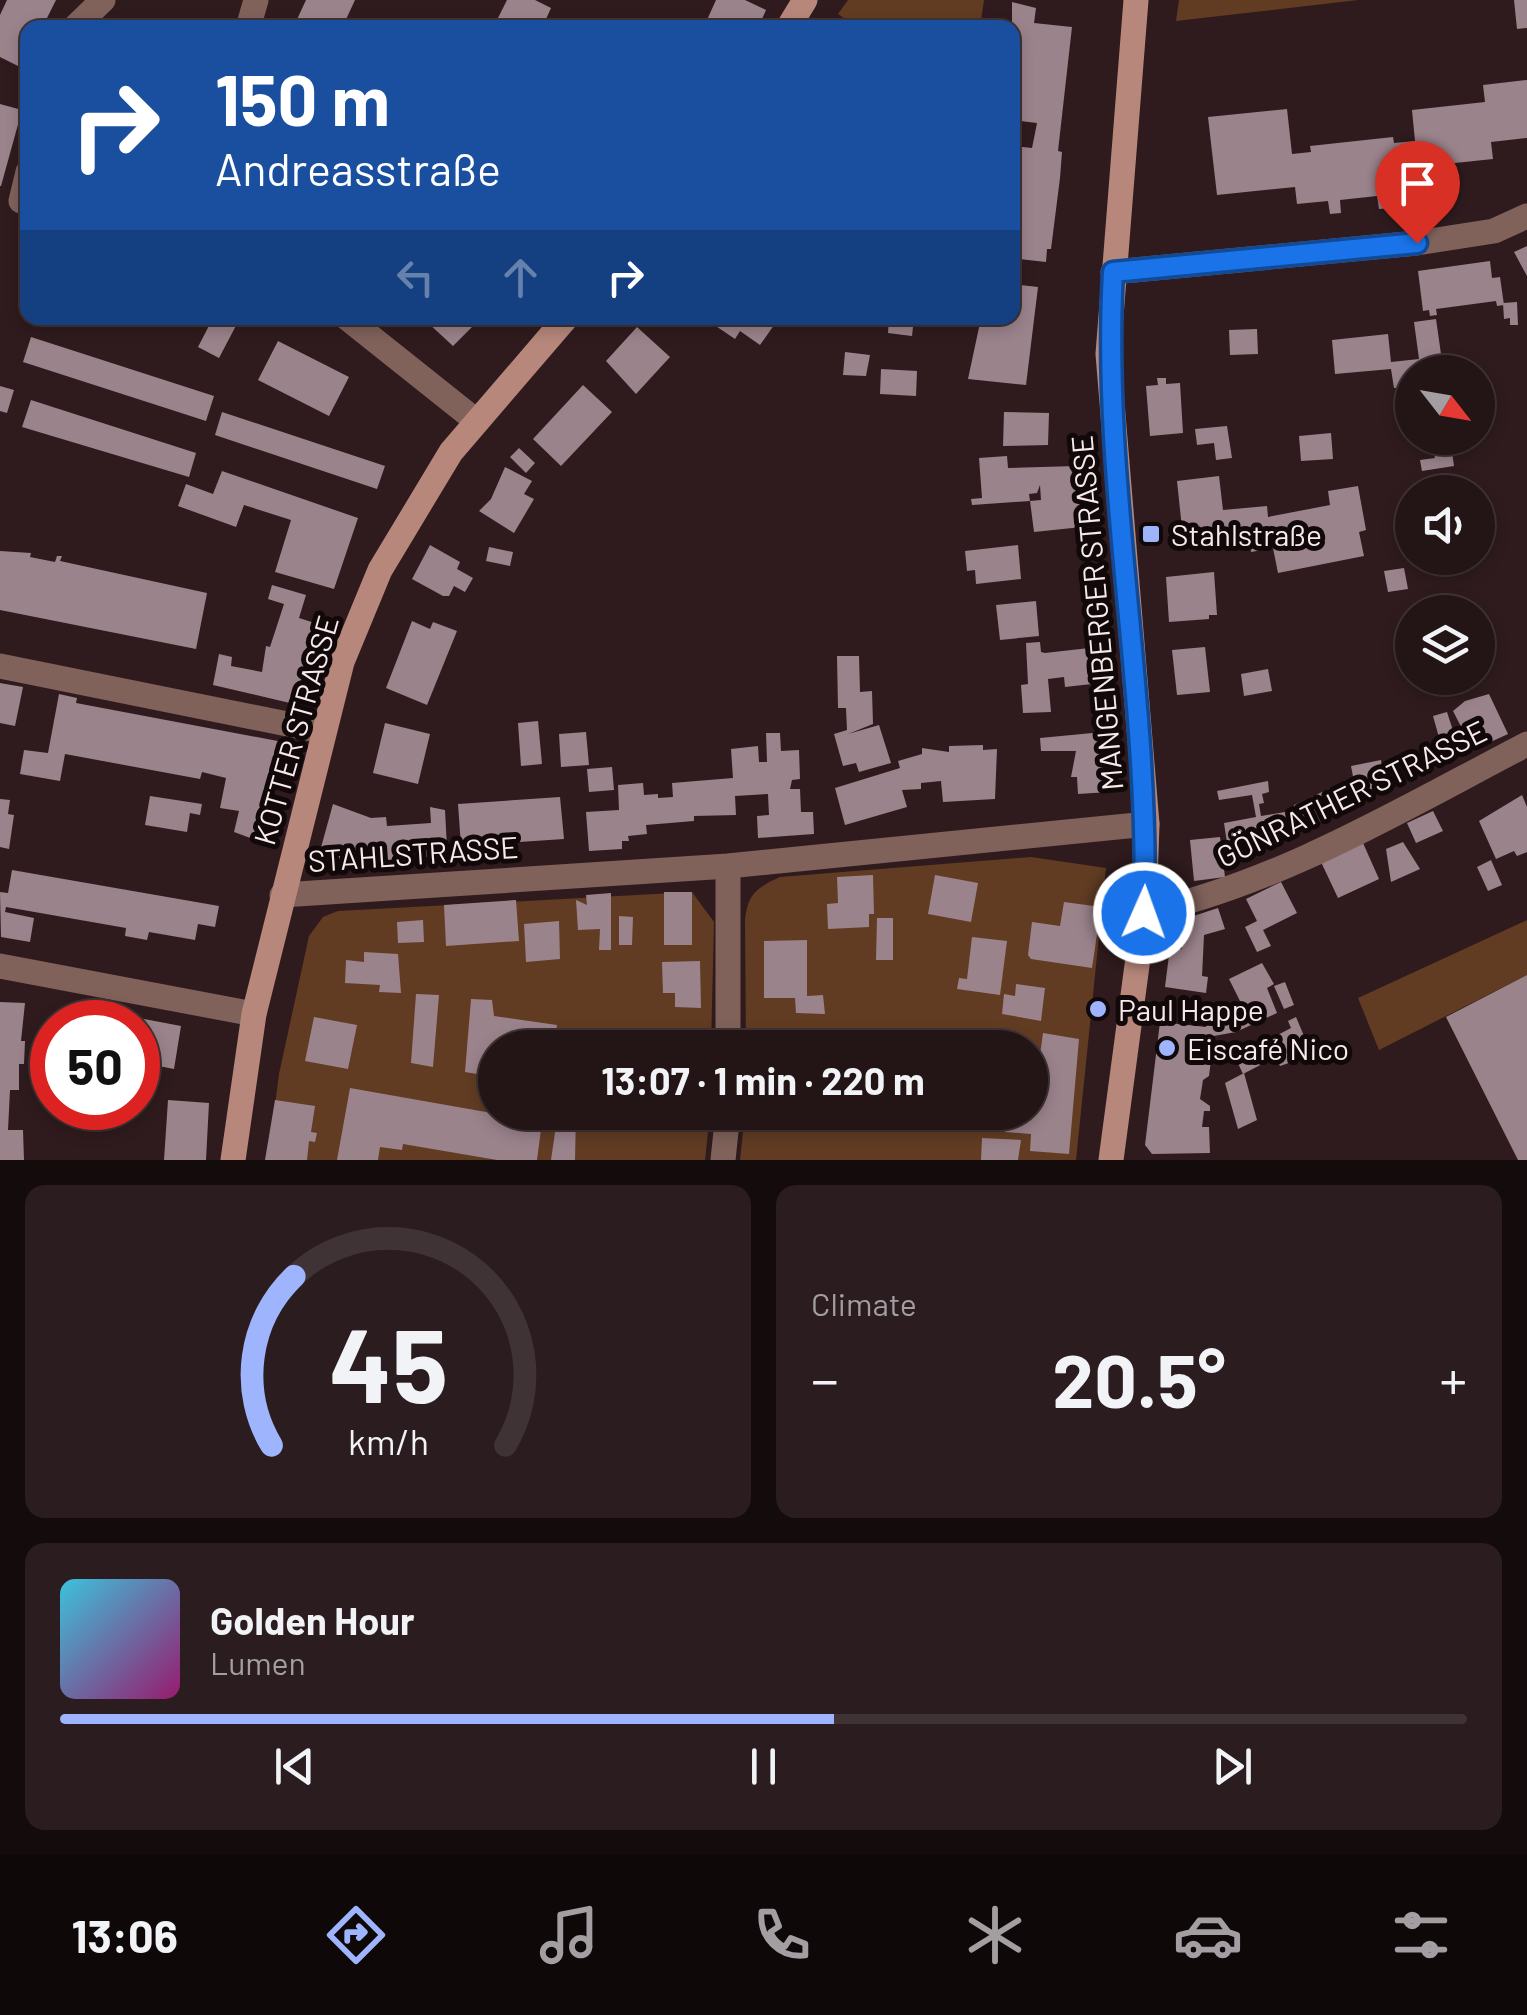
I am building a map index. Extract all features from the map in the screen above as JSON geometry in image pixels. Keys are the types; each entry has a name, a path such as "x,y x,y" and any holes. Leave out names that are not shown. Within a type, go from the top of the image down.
{"main road":[{"name":"MANGENBERGER STRASSE","path":"1110,1160 1144,913 1147,824 1108,354 1136,0"},
{"name":"KOTTER STRASSE","path":"233,1160 254,1014 342,662 380,570 409,518 476,420 560,325"}],"street":[{"path":"82,20 102,0"},
{"path":"1113,272 1417,243 1494,231 1527,216"},
{"path":"356,325 476,420"},
{"path":"0,666 322,731"},
{"name":"GÖNRATHER STRASSE","path":"1144,913 1243,885 1362,830 1527,744"},
{"name":"STAHLSTRASSE","path":"282,894 728,866 1147,824"},
{"path":"728,866 728,1030"},
{"path":"0,966 254,1014"},
{"path":"723,1160 726,1130"}],"shaded area":[{"path":"848,0 984,0 981,20 846,20 838,14"},
{"path":"1179,0 1358,0 1176,21"},
{"path":"1031,857 1106,868 1076,1160 740,1160 743,1130 1048,1130 1048,1030 746,1030 748,904 755,893 780,877"},
{"path":"692,892 714,922 711,1030 478,1030 478,1130 708,1130 705,1160 268,1160 279,1074 309,936 323,917 338,911"},
{"path":"1527,920 1527,975 1379,1050 1358,998"}],"building":[{"path":"7,0 56,0 46,20 20,20 20,67 0,57 0,15"},
{"path":"306,0 355,0 346,20 297,20"},
{"path":"507,0 535,0 551,8 546,20 497,20"},
{"path":"716,0 745,0 766,10 762,20 707,20"},
{"path":"1514,0 1527,0 1527,28 1517,29"},
{"path":"1012,2 1036,8 1034,23 1072,27 1058,151 1062,152 1060,178 1046,262 1020,259 1020,147 1032,148 1037,123 1020,121 1020,20 1012,20"},
{"path":"1527,80 1527,138 1491,142 1493,159 1417,167 1420,191 1389,195 1390,208 1379,209 1377,196 1340,200 1341,213 1330,214 1328,201 1297,204 1295,187 1217,195 1208,117 1287,109 1292,154 1311,152 1310,146 1393,137 1394,143 1415,141 1412,110 1485,102 1483,85"},
{"path":"0,104 20,109 20,117 0,186"},
{"path":"1527,246 1527,276 1514,252"},
{"path":"1490,261 1492,278 1500,277 1504,305 1497,306 1496,301 1436,309 1437,315 1430,316 1429,310 1423,311 1418,271"},
{"path":"1020,285 1038,287 1026,385 968,379 980,325 1020,325"},
{"path":"1517,302 1518,325 1510,325 1510,318 1504,319 1503,303"},
{"path":"1436,319 1441,355 1418,355 1414,322"},
{"path":"209,325 236,325 219,358 198,347"},
{"path":"430,325 474,325 453,346"},
{"path":"714,325 774,325 760,345 740,331 735,339"},
{"path":"889,325 913,325 912,336 888,333"},
{"path":"637,327 670,357 636,394 606,361"},
{"path":"1257,329 1258,354 1230,355 1229,330"},
{"path":"1388,334 1391,362 1395,362 1395,388 1391,369 1335,374 1332,340"},
{"path":"31,337 214,396 206,421 23,362"},
{"path":"278,341 349,377 329,416 258,380"},
{"path":"845,352 870,355 866,376 843,375"},
{"path":"881,369 917,371 916,396 880,394"},
{"path":"1157,378 1166,378 1166,384 1180,383 1183,433 1150,436 1146,386 1158,385"},
{"path":"583,385 612,412 561,466 533,439"},
{"path":"0,386 14,390 7,413 0,411"},
{"path":"31,400 196,453 189,477 22,427"},
{"path":"222,412 385,466 377,489 215,435"},
{"path":"1004,412 1049,413 1048,445 1003,446"},
{"path":"1227,426 1232,458 1216,460 1214,443 1197,445 1195,429"},
{"path":"1331,433 1333,459 1301,461 1299,436"},
{"path":"519,448 535,463 526,473 510,457"},
{"path":"1434,455 1452,455 1454,466 1422,471 1420,460 1435,458"},
{"path":"1007,456 1008,468 1076,466 1082,527 1034,532 1030,501 972,505 971,499 982,498 979,458","holes":["1040,485 1041,500 1030,501 1029,494 1037,493"]},
{"path":"505,467 532,481 524,494 534,499 514,533 479,511 491,499"},
{"path":"222,471 358,518 334,589 275,572 291,520 244,505 236,527 178,506 186,484 213,494"},
{"path":"1219,476 1223,510 1267,506 1268,517 1330,505 1328,491 1358,486 1366,530 1359,532 1364,556 1278,573 1273,548 1251,552 1249,536 1235,537 1234,527 1225,528 1227,543 1184,547 1177,481"},
{"path":"430,545 460,562 457,569 473,578 465,592 454,586 449,596 443,596 412,579"},
{"path":"1018,545 1021,579 976,584 975,570 967,571 965,551"},
{"path":"489,547 513,552 510,566 486,561"},
{"path":"0,551 31,553 30,557 55,562 57,556 62,556 60,561 207,593 196,649 0,610"},
{"path":"1395,569 1395,575 1405,575 1408,589 1388,592 1384,571"},
{"path":"1214,572 1217,615 1169,622 1166,577"},
{"path":"272,585 306,595 299,618 318,624 294,704 213,685 219,654 232,657 231,666 262,672 266,646 270,647 284,604 268,599"},
{"path":"1036,601 1039,636 1000,640 996,605"},
{"path":"412,621 430,629 433,622 457,631 427,705 386,688"},
{"path":"1040,642 1041,652 1045,653 1098,647 1101,683 1065,687 1064,677 1048,679 1051,712 1023,713 1021,685 1028,684 1026,643"},
{"path":"1205,647 1210,692 1177,695 1172,650"},
{"path":"837,656 859,656 860,692 872,691 873,724 848,734 879,725 891,763 859,772 856,763 843,766 834,734 847,730 846,708 838,708"},
{"path":"1268,669 1272,691 1244,696 1241,674"},
{"path":"0,683 23,687 15,726 0,723"},
{"path":"59,694 77,698 76,703 283,742 266,815 262,815 253,839 234,832 239,811 220,808 226,778 202,772 200,779 65,754 60,781 20,774 24,750 48,753"},
{"path":"1489,695 1508,734 1473,750 1453,711 1465,701"},
{"path":"1447,712 1457,743 1442,748 1433,716"},
{"path":"538,721 542,764 521,766 518,723"},
{"path":"385,723 430,734 418,784 373,773"},
{"path":"586,732 589,765 561,767 559,734"},
{"path":"1103,732 1109,792 1078,794 1077,777 1071,777 1076,751 1041,751 1040,738"},
{"path":"766,733 780,733 781,751 799,750 800,779 792,780 790,789 800,789 801,812 813,812 814,834 758,838 757,816 769,815 768,794 735,796 736,815 694,816 694,821 646,825 647,834 628,836 629,841 622,841 622,849 589,851 586,812 619,810 618,785 643,783 644,795 658,794 658,798 673,797 672,783 733,778 731,749 758,746 759,762 767,762"},
{"path":"983,745 983,750 997,749 995,799 943,802 941,781 921,783 921,789 902,790 907,807 845,825 835,788 900,768 898,761 922,754 922,748 949,752 949,746"},
{"path":"1381,760 1386,786 1356,792 1351,766"},
{"path":"612,767 614,790 589,792 587,769"},
{"path":"1268,781 1269,792 1262,794 1264,803 1259,804 1261,816 1285,812 1294,831 1227,843 1224,823 1256,817 1252,795 1219,800 1217,791"},
{"path":"1346,781 1357,805 1305,829 1294,805"},
{"path":"1522,795 1527,807 1527,852 1517,856 1514,851 1496,859 1479,821"},
{"path":"150,796 202,804 200,815 190,813 187,832 145,825"},
{"path":"560,797 564,839 461,846 458,804"},
{"path":"0,799 10,800 8,814 14,815 9,849 0,847"},
{"path":"333,804 371,818 386,817 387,826 431,823 430,807 445,810 447,848 434,849 435,856 323,869 317,862"},
{"path":"1433,811 1443,831 1416,843 1407,823"},
{"path":"1220,837 1225,877 1194,881 1190,840"},
{"path":"1403,842 1420,869 1391,882 1386,849"},
{"path":"1363,843 1379,879 1338,898 1321,862"},
{"path":"1491,860 1502,885 1488,891 1477,867"},
{"path":"12,870 219,906 215,927 198,924 195,940 149,932 147,940 125,936 126,928 6,907 5,912 34,918 30,942 1,937 0,892 8,893"},
{"path":"873,875 874,914 869,914 869,927 828,929 827,904 838,903 837,877"},
{"path":"935,875 978,883 971,922 928,914"},
{"path":"1281,882 1297,913 1263,930 1271,946 1257,952 1245,927 1257,921 1246,899"},
{"path":"664,892 692,892 692,945 664,945"},
{"path":"611,893 611,950 599,950 600,929 578,930 576,900 587,905 586,895"},
{"path":"516,900 519,941 446,946 444,905"},
{"path":"1064,902 1101,907 1092,968 1031,959 1028,955 1032,922 1060,926"},
{"path":"1218,908 1225,929 1204,935 1202,976 1208,977 1206,993 1165,987 1170,947 1182,949 1175,922"},
{"path":"619,916 633,917 632,945 619,945"},
{"path":"877,918 893,918 893,960 876,960"},
{"path":"423,920 424,942 398,943 397,922"},
{"path":"559,921 560,959 526,962 524,924"},
{"path":"972,937 1007,941 1000,995 957,989 959,978 967,979"},
{"path":"807,940 807,996 823,995 825,1014 796,1013 795,998 764,998 764,941"},
{"path":"364,952 398,954 401,993 379,992 380,985 345,983 346,960 364,962"},
{"path":"700,961 701,1008 675,1007 675,993 663,993 662,962"},
{"path":"1262,963 1274,984 1267,988 1277,1013 1236,1032 1208,1037 1205,1060 1211,1060 1209,1076 1203,1080 1200,1099 1210,1106 1210,1111 1204,1111 1202,1127 1209,1127 1210,1153 1152,1154 1145,1145 1160,1022 1206,1027 1205,1012 1240,1001 1229,979"},
{"path":"1527,975 1527,1160 1518,1160 1446,1017"},
{"path":"1285,982 1294,1005 1284,1009 1274,986"},
{"path":"1016,984 1045,988 1041,1021 1002,1014 1004,994 1015,996"},
{"path":"416,994 439,995 433,1067 411,1063"},
{"path":"471,999 492,1000 494,1016 557,1025 556,1030 478,1030 478,1074 465,1072"},
{"path":"0,1002 25,1003 21,1041 25,1041 24,1064 19,1064 19,1090 10,1090 8,1130 23,1130 24,1160 0,1160"},
{"path":"314,1017 357,1025 348,1069 305,1061"},
{"path":"1296,1017 1312,1055 1280,1066 1276,1057 1243,1074 1235,1057 1291,1028 1288,1021"},
{"path":"160,1022 181,1026 174,1069 160,1066"},
{"path":"1048,1034 1079,1039 1069,1154 1030,1151 1031,1134 1005,1132 1048,1130"},
{"path":"1244,1073 1257,1120 1238,1129 1225,1083"},
{"path":"350,1088 478,1111 478,1130 541,1130 537,1160 497,1160 403,1144 402,1150 380,1147 378,1160 337,1160"},
{"path":"168,1100 209,1103 206,1160 164,1160"},
{"path":"275,1100 315,1106 311,1132 317,1133 315,1142 309,1141 307,1160 265,1160"},
{"path":"555,1130 576,1130 575,1160 551,1160"},
{"path":"982,1138 1021,1140 1018,1160 981,1160"}],"place":[{"name":"Stahlstraße","path":"1151,534"},
{"name":"Paul Happe","path":"1098,1009"},
{"name":"Eiscafé Nico","path":"1167,1048"}],"route":[{"path":"1144,913 1147,824 1108,354 1113,272 1417,243"}]}
